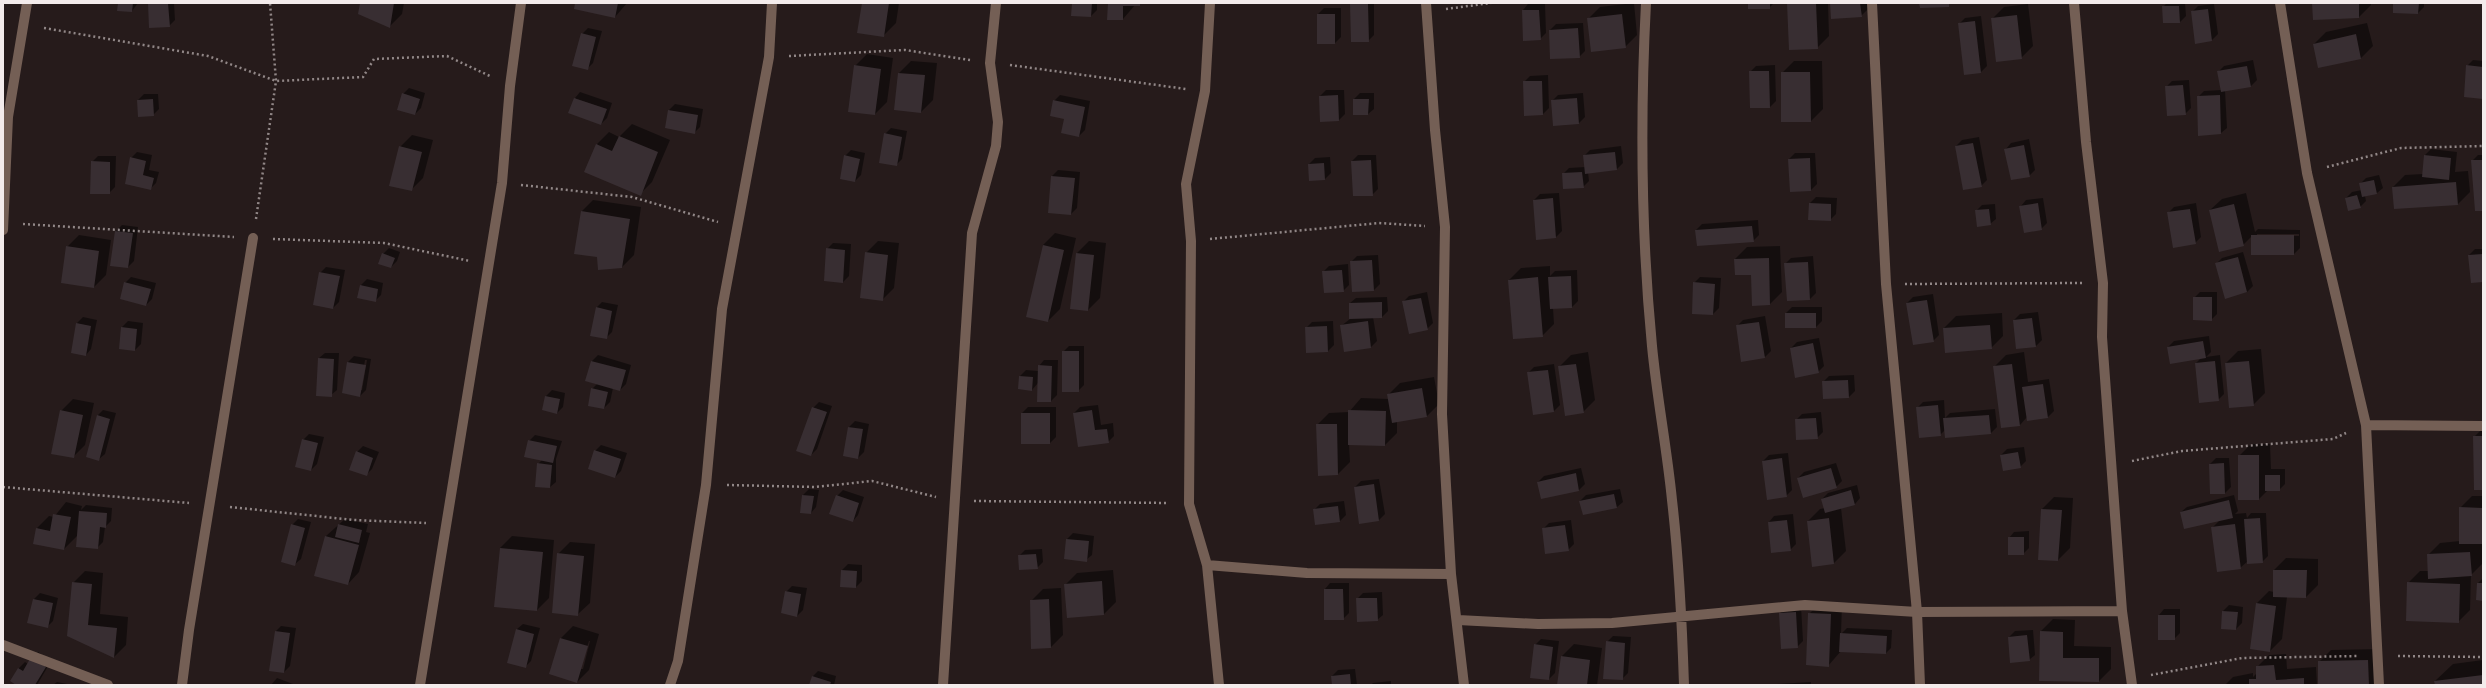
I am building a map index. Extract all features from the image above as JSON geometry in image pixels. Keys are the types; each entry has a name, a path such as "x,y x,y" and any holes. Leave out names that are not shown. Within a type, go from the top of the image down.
{"street":[{"path":"3,227 8,117 27,3"},
{"path":"420,685 502,183 510,86 521,3"},
{"path":"670,685 678,661 706,485 722,308 769,57 772,3"},
{"path":"943,685 972,233 996,146 998,122 990,62 996,3"},
{"path":"1210,3 1205,91 1186,184 1191,241 1190,504 1207,565 1219,685"},
{"path":"1646,3 1642,85 1642,213 1652,347 1672,500 1682,616 1684,685"},
{"path":"1872,3 1886,284 1917,612 1920,685"},
{"path":"2074,3 2086,142 2103,283 2102,337 2122,611 2132,682"},
{"path":"2280,3 2307,173 2366,425 2376,656 2379,685"},
{"path":"1426,7 1445,227 1442,414 1451,574 1458,620 1464,685"},
{"path":"182,685 189,630 253,238"},
{"path":"2366,425 2483,426"},
{"path":"1207,565 1307,573 1451,574"},
{"path":"1458,620 1538,624 1612,623 1805,605 1917,612 2122,611"},
{"path":"3,645 108,685"}],"path":[{"path":"253,238 276,80 270,3"},
{"path":"1426,7 1491,3"},
{"path":"24,25 208,56 276,80 363,76 374,59 447,56 510,86"},
{"path":"2307,173 2401,148 2483,146"},
{"path":"502,183 632,197 736,227"},
{"path":"1191,241 1379,223 1445,227"},
{"path":"3,227 384,243 488,265"},
{"path":"1886,284 2103,283"},
{"path":"2112,465 2182,451 2333,439 2366,425"},
{"path":"2132,682 2242,658 2376,656 2483,657"}],"building":[{"path":"118,3 133,3 132,12 117,11"},
{"path":"148,3 168,3 170,27 149,28"},
{"path":"360,3 394,3 390,28 358,14"},
{"path":"575,3 618,3 615,18 574,9"},
{"path":"862,3 889,3 884,37 857,33"},
{"path":"1072,3 1092,3 1091,17 1071,16"},
{"path":"1108,3 1140,3 1140,6 1123,6 1123,20 1107,20"},
{"path":"1748,3 1770,3 1770,9 1748,9"},
{"path":"1787,3 1816,3 1818,49 1789,50"},
{"path":"1830,3 1860,3 1862,17 1831,19"},
{"path":"1919,3 1949,3 1949,7 1920,8"},
{"path":"2312,3 2359,3 2359,18 2313,20"},
{"path":"2393,3 2419,3 2418,14 2393,13"},
{"path":"1350,4 1368,4 1369,42 1351,42"},
{"path":"2162,6 2179,6 2180,23 2163,23"},
{"path":"2208,9 2212,41 2195,44 2191,11"},
{"path":"1522,10 1539,10 1541,40 1523,41"},
{"path":"1317,14 1335,14 1335,44 1317,44"},
{"path":"1622,14 1626,48 1591,52 1587,18"},
{"path":"2017,15 2022,59 1996,62 1991,18"},
{"path":"1975,21 1981,73 1964,75 1958,23"},
{"path":"1578,28 1580,58 1550,59 1549,30"},
{"path":"581,33 596,37 588,70 572,66"},
{"path":"2356,34 2361,59 2318,68 2313,44"},
{"path":"854,65 881,69 875,115 848,112"},
{"path":"2466,65 2483,67 2483,99 2464,97"},
{"path":"2247,66 2251,87 2221,92 2217,71"},
{"path":"1749,71 1769,71 1770,108 1750,108"},
{"path":"1781,72 1810,72 1811,122 1781,122"},
{"path":"898,73 925,75 921,113 894,110"},
{"path":"1523,81 1542,81 1543,115 1524,116"},
{"path":"2183,85 2186,115 2167,116 2165,86"},
{"path":"402,93 420,99 415,115 397,110"},
{"path":"1338,95 1339,121 1320,122 1319,96"},
{"path":"2220,95 2221,134 2198,136 2197,96"},
{"path":"574,98 607,109 601,125 568,113"},
{"path":"1577,98 1579,124 1553,126 1551,100"},
{"path":"153,99 154,116 138,117 137,100"},
{"path":"1353,99 1369,99 1368,115 1353,115"},
{"path":"1053,100 1085,107 1079,137 1061,133 1064,119 1050,116"},
{"path":"668,110 698,115 695,134 665,128"},
{"path":"884,133 902,137 897,166 879,163"},
{"path":"619,136 658,152 641,196 584,172 596,144 612,151"},
{"path":"1973,143 1982,187 1963,190 1955,146"},
{"path":"2024,145 2030,177 2011,180 2004,149"},
{"path":"399,146 422,152 412,191 389,186"},
{"path":"1615,152 1617,170 1585,174 1583,155"},
{"path":"844,155 860,159 855,182 840,179"},
{"path":"2424,155 2451,158 2449,180 2422,177"},
{"path":"130,157 146,161 143,175 154,178 151,190 125,184"},
{"path":"1810,158 1811,191 1790,192 1788,159"},
{"path":"1371,160 1373,196 1353,196 1351,161"},
{"path":"2471,160 2483,160 2483,211 2475,211"},
{"path":"91,161 110,162 110,194 90,194"},
{"path":"1324,163 1325,180 1309,181 1308,164"},
{"path":"1582,172 1584,188 1563,189 1562,173"},
{"path":"1051,176 1075,178 1071,215 1048,213"},
{"path":"2374,180 2377,194 2362,197 2359,183"},
{"path":"2456,182 2458,205 2394,209 2392,187"},
{"path":"2357,195 2361,208 2348,211 2345,198"},
{"path":"1553,198 1556,238 1536,240 1533,200"},
{"path":"1809,203 1831,204 1831,221 1808,220"},
{"path":"2038,203 2042,230 2024,233 2019,206"},
{"path":"2234,204 2244,246 2219,252 2209,210"},
{"path":"1989,209 1991,225 1977,227 1975,210"},
{"path":"2190,209 2196,244 2173,248 2167,212"},
{"path":"581,211 630,219 622,268 598,270 597,257 574,254"},
{"path":"1752,226 1754,242 1697,246 1695,230"},
{"path":"115,231 133,233 128,268 110,266"},
{"path":"2251,235 2294,235 2294,255 2251,255"},
{"path":"1043,245 1064,250 1048,322 1026,317"},
{"path":"66,246 99,251 94,288 61,283"},
{"path":"826,248 845,250 843,283 824,281"},
{"path":"865,252 888,255 883,301 860,298"},
{"path":"382,253 395,258 391,268 378,264"},
{"path":"1076,253 1094,255 1088,311 1070,309"},
{"path":"2483,254 2483,282 2471,283 2468,255"},
{"path":"2238,257 2247,292 2225,299 2215,263"},
{"path":"1769,258 1770,305 1752,306 1751,275 1735,275 1734,259"},
{"path":"1372,260 1374,291 1352,292 1350,261"},
{"path":"1808,262 1810,300 1787,301 1784,263"},
{"path":"1342,270 1344,292 1324,293 1322,271"},
{"path":"319,272 340,276 333,309 313,305"},
{"path":"1571,276 1572,308 1550,309 1548,277"},
{"path":"1538,277 1543,337 1513,339 1508,280"},
{"path":"124,282 151,289 146,306 120,299"},
{"path":"1693,282 1715,284 1713,315 1692,314"},
{"path":"360,285 378,289 376,302 357,298"},
{"path":"2193,297 2212,297 2212,321 2193,320"},
{"path":"1421,298 1428,330 1409,334 1402,301"},
{"path":"1927,300 1934,342 1913,345 1906,303"},
{"path":"1382,302 1382,318 1349,319 1349,303"},
{"path":"596,307 612,311 607,339 590,336"},
{"path":"1785,313 1816,313 1816,328 1785,328"},
{"path":"2032,318 2036,347 2016,349 2013,320"},
{"path":"1368,321 1371,348 1344,352 1340,325"},
{"path":"1759,322 1765,358 1741,362 1736,325"},
{"path":"76,323 91,326 86,356 71,353"},
{"path":"1990,325 1992,349 1945,353 1943,328"},
{"path":"1327,326 1328,352 1306,353 1305,327"},
{"path":"121,327 137,329 135,351 119,349"},
{"path":"2203,341 2206,358 2170,364 2167,347"},
{"path":"1813,343 1819,373 1795,378 1790,348"},
{"path":"1062,351 1079,351 1079,392 1062,392"},
{"path":"318,358 334,359 332,397 316,396"},
{"path":"591,361 626,370 620,391 585,381"},
{"path":"2215,361 2219,401 2199,403 2195,363"},
{"path":"2249,361 2254,406 2229,408 2225,363"},
{"path":"347,362 366,365 360,397 342,393"},
{"path":"1576,364 1584,413 1565,416 1558,366"},
{"path":"2012,364 2020,426 2001,428 1993,366"},
{"path":"1038,365 1052,366 1051,402 1037,402"},
{"path":"1548,370 1554,412 1533,415 1527,372"},
{"path":"1019,376 1033,377 1032,391 1018,389"},
{"path":"1848,380 1849,398 1823,399 1822,381"},
{"path":"2043,384 2048,418 2027,421 2022,387"},
{"path":"591,388 608,392 604,409 588,406"},
{"path":"1422,388 1427,417 1392,423 1387,394"},
{"path":"545,396 560,399 557,414 542,410"},
{"path":"1938,405 1941,436 1919,438 1916,407"},
{"path":"812,407 827,412 811,456 796,451"},
{"path":"60,410 83,415 74,458 51,454"},
{"path":"1092,410 1095,430 1107,429 1109,443 1078,447 1073,413"},
{"path":"1348,410 1386,411 1385,446 1348,445"},
{"path":"1021,413 1050,413 1050,444 1021,444"},
{"path":"97,415 110,419 99,461 86,457"},
{"path":"1989,415 1991,434 1945,438 1943,418"},
{"path":"1816,418 1818,439 1796,440 1795,419"},
{"path":"1316,424 1337,424 1338,475 1318,476"},
{"path":"848,427 863,429 858,459 843,456"},
{"path":"2473,436 2483,436 2483,490 2474,490"},
{"path":"302,439 318,443 311,471 295,467"},
{"path":"528,440 557,446 553,463 524,457"},
{"path":"594,450 621,459 615,478 588,469"},
{"path":"356,451 373,458 367,476 349,470"},
{"path":"2018,452 2021,468 2003,471 2000,455"},
{"path":"2238,455 2259,455 2259,500 2238,500"},
{"path":"1782,458 1787,497 1767,500 1762,461"},
{"path":"537,463 552,465 550,488 535,487"},
{"path":"2224,463 2225,494 2210,494 2209,464"},
{"path":"1831,468 1837,488 1803,498 1797,478"},
{"path":"1576,473 1579,491 1541,499 1537,482"},
{"path":"2265,475 2280,475 2280,491 2265,491"},
{"path":"1374,484 1379,521 1359,524 1354,487"},
{"path":"1851,490 1855,505 1825,513 1821,499"},
{"path":"1614,494 1617,508 1583,515 1579,501"},
{"path":"802,495 814,496 811,514 800,513"},
{"path":"836,495 859,503 853,522 829,514"},
{"path":"2229,500 2233,518 2184,529 2180,512"},
{"path":"1338,506 1340,522 1315,525 1313,509"},
{"path":"2459,507 2483,508 2483,544 2459,544"},
{"path":"2041,509 2062,510 2058,561 2038,560"},
{"path":"79,511 107,513 106,528 100,527 98,549 76,547"},
{"path":"53,514 71,517 64,550 33,544 36,528 50,531"},
{"path":"1829,518 1834,564 1812,567 1807,521"},
{"path":"2260,518 2263,563 2247,564 2244,519"},
{"path":"1787,520 1791,551 1771,553 1768,522"},
{"path":"291,524 305,528 295,566 281,562"},
{"path":"338,524 362,530 359,543 335,537"},
{"path":"2235,524 2241,569 2217,572 2211,527"},
{"path":"1565,525 1569,551 1545,554 1542,528"},
{"path":"325,536 359,545 348,585 314,576"},
{"path":"2008,537 2024,537 2024,555 2008,555"},
{"path":"1066,539 1089,541 1087,562 1064,559"},
{"path":"500,548 543,552 537,611 494,607"},
{"path":"2470,552 2472,576 2428,579 2427,554"},
{"path":"557,553 584,556 578,616 552,613"},
{"path":"1036,554 1038,569 1019,570 1018,555"},
{"path":"841,570 857,571 856,588 840,587"},
{"path":"2273,570 2307,570 2306,598 2273,597"},
{"path":"1102,581 1104,615 1067,618 1064,584"},
{"path":"72,582 92,584 88,625 117,628 114,658 67,636"},
{"path":"2407,582 2460,584 2459,623 2406,621"},
{"path":"2477,583 2483,583 2483,601 2476,600"},
{"path":"1324,589 1343,589 1344,620 1324,620"},
{"path":"785,591 801,594 797,617 781,613"},
{"path":"1356,598 1377,598 1378,621 1357,622"},
{"path":"33,599 53,603 48,628 27,623"},
{"path":"1049,599 1051,648 1031,649 1030,600"},
{"path":"2256,603 2276,606 2270,652 2250,649"},
{"path":"2222,611 2238,612 2236,630 2221,629"},
{"path":"1796,612 1798,648 1781,649 1779,613"},
{"path":"1808,613 1831,614 1829,667 1806,665"},
{"path":"2158,615 2175,615 2175,640 2158,640"},
{"path":"516,629 534,634 526,668 507,663"},
{"path":"275,631 290,633 284,673 269,671"},
{"path":"2040,631 2063,632 2063,658 2099,658 2099,682 2039,681"},
{"path":"1840,633 1887,636 1886,654 1839,652"},
{"path":"2027,635 2030,661 2010,663 2008,637"},
{"path":"560,638 588,646 577,683 549,674"},
{"path":"1606,641 1625,643 1623,680 1603,679"},
{"path":"1534,644 1553,647 1549,680 1530,678"},
{"path":"1561,656 1590,660 1587,685 1557,685"},
{"path":"31,657 46,667 35,685 16,685 10,681 18,668 23,671"},
{"path":"2368,660 2369,685 2318,685 2318,661"},
{"path":"2274,665 2276,680 2304,678 2304,685 2249,685 2249,679 2256,679 2256,666"},
{"path":"1350,674 1351,685 1332,685 1331,676"},
{"path":"2483,675 2483,685 2435,685 2434,681"},
{"path":"812,676 831,682 830,685 809,685"}]}
